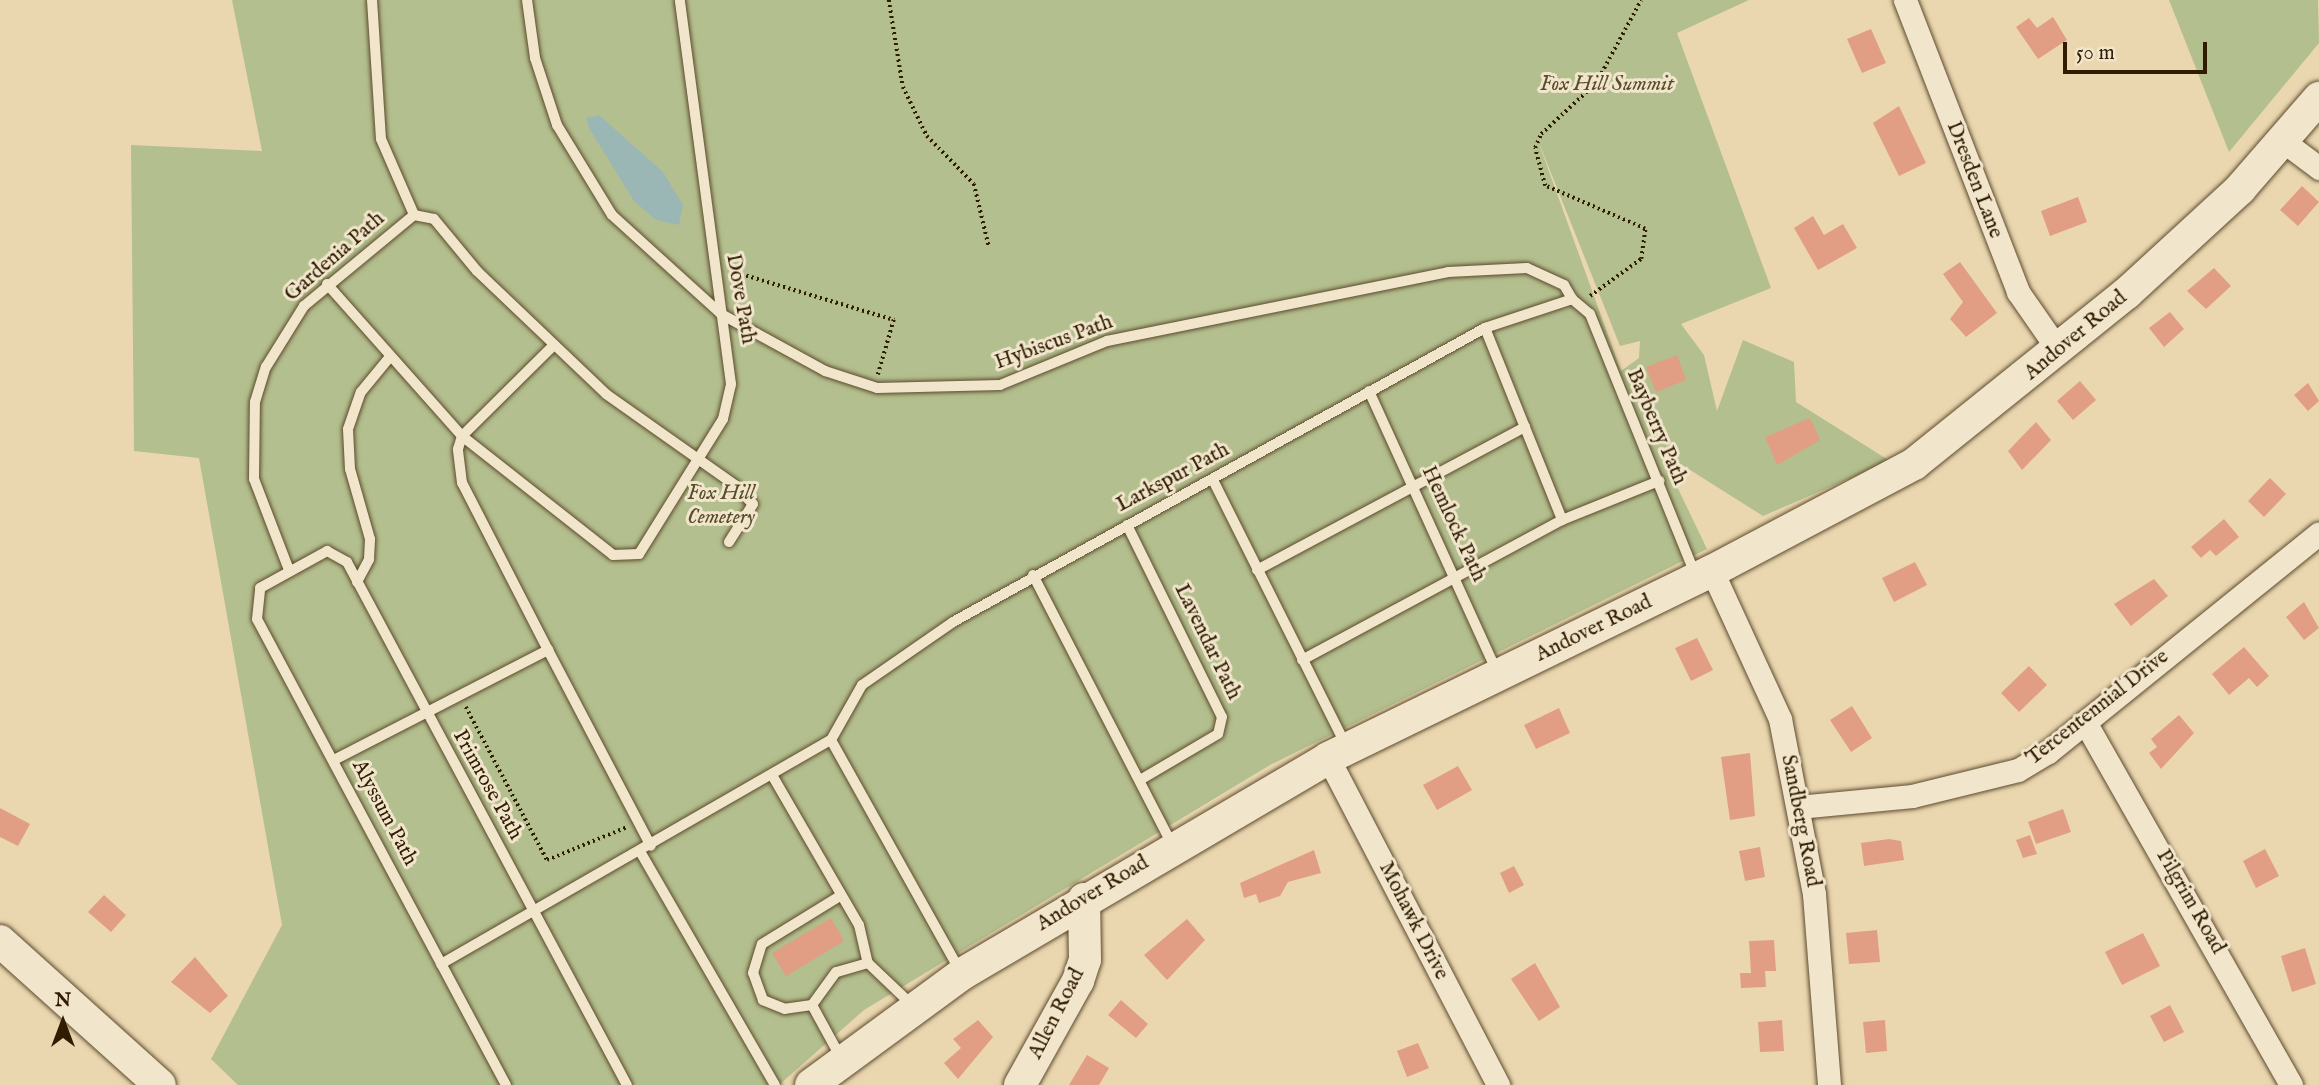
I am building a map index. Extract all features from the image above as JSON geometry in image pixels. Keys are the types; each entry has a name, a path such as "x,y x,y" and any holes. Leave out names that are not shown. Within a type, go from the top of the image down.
{"main road":[{"name":"Andover Road","path":"811,1085 962,974 1084,899 1338,753 1704,575 1914,464 2059,351 2231,197 2319,98"},
{"name":"Allen Road","path":"1020,1085 1081,971 1084,899"},
{"path":"0,941 160,1085"}],"street":[{"name":"Dresden Lane","path":"1905,0 2018,292 2059,351"},
{"path":"2283,141 2319,168"},
{"name":"Tercentennial Drive","path":"1798,807 1972,786 2018,770 2085,722 2314,546"},
{"name":"Sandberg Road","path":"1704,575 1780,719 1814,894 1829,1085"},
{"name":"Pilgrim Road","path":"2085,722 2291,1085"},
{"name":"Mohawk Drive","path":"1338,753 1498,1085"}],"lane":[{"path":"372,0 381,139 414,215 434,219 552,347 753,504 729,542"},
{"name":"Hybiscus Path","path":"527,0 544,92 585,177 612,215 721,314 825,371 874,387 915,391 1000,384 1107,341 1448,272 1527,268 1564,285 1572,299"},
{"name":"Dove Path","path":"463,436 613,555 639,554 697,461 729,396 721,314 680,0"},
{"name":"Gardenia Path","path":"289,570 254,479 255,402 281,334 327,284 414,215"},
{"path":"327,284 389,358 463,436"},
{"path":"1572,299 1584,302"},
{"name":"Larkspur Path","path":"831,740 862,685 895,658 1033,575 1213,480 1485,328 1572,299"},
{"name":"Bayberry Path","path":"1584,302 1659,481 1704,575"},
{"path":"1485,328 1562,520"},
{"path":"552,347 463,436 457,449 463,483 638,822 646,849 775,1085"},
{"path":"357,582 369,559 370,539 350,469 348,429 361,392 389,358"},
{"name":"Hemlock Path","path":"1368,391 1456,575 1498,675"},
{"path":"1256,570 1525,427"},
{"path":"1213,480 1302,660 1338,753"},
{"path":"1302,660 1562,520 1659,481"},
{"name":"Lavendar Path","path":"1127,525 1222,717 1218,734 1140,780"},
{"name":"Primrose Path","path":"289,570 336,551 357,582 625,1084"},
{"name":"Alyssum Path","path":"289,570 257,593 255,611 506,1085"},
{"path":"1033,575 1173,847"},
{"path":"334,760 548,650"},
{"path":"441,964 646,849 831,740 962,974"},
{"path":"772,775 859,925 868,963 914,1007"},
{"path":"840,896 777,932 754,956 756,992 763,1000 785,1009 812,1005 836,972 868,963"},
{"path":"812,1005 842,1060"}],"path":[{"path":"889,0 903,87 927,136 974,184 989,247"},
{"path":"1584,302 1641,259 1644,229 1545,186 1537,139 1596,83 1641,0"},
{"path":"741,274 894,320 874,387"},
{"path":"460,696 547,860 638,822"}],"green space":[{"name":"Fox Hill Cemetery","path":"232,0 1749,0 1677,33 1771,288 1681,324 1704,355 1717,411 1743,340 1794,362 1796,402 1890,461 1763,516 1660,451 1707,549 1270,765 864,1010 779,1085 238,1085 211,1059 282,925 199,458 134,451 131,145 262,151","holes":["1537,138 1620,346 1640,341 1639,358 1621,371"]},
{"path":"2169,0 2318,0 2319,43 2229,152"}],"water":[{"path":"599,115 663,172 683,205 679,225 656,220 634,201 589,128 586,118"}],"building":[{"path":"2053,17 2067,40 2038,59 2016,27 2029,18 2037,28"},
{"path":"1871,29 1886,63 1862,73 1847,39"},
{"path":"1899,106 1926,163 1899,176 1873,123"},
{"path":"2302,186 2319,202 2298,226 2280,210"},
{"path":"2078,197 2087,222 2050,236 2041,211"},
{"path":"1813,216 1824,235 1843,224 1857,248 1818,270 1794,228"},
{"path":"1960,262 1997,313 1966,337 1950,319 1963,302 1943,274"},
{"path":"2214,268 2231,286 2206,309 2187,291"},
{"path":"2170,312 2184,329 2164,347 2149,328"},
{"path":"1677,355 1686,380 1656,392 1646,367"},
{"path":"2080,381 2096,400 2073,420 2057,401"},
{"path":"2308,383 2319,401 2308,411 2294,395"},
{"path":"1810,418 1820,440 1777,465 1765,437"},
{"path":"2036,422 2051,440 2022,470 2008,451"},
{"path":"2270,478 2286,494 2264,517 2248,501"},
{"path":"2224,519 2239,537 2216,556 2210,550 2201,558 2191,547"},
{"path":"1915,562 1927,585 1894,602 1882,578"},
{"path":"2154,579 2168,596 2131,626 2114,604"},
{"path":"2304,602 2319,628 2304,640 2286,617"},
{"path":"1697,638 1713,670 1691,681 1675,648"},
{"path":"2244,647 2269,676 2257,687 2249,678 2229,695 2212,674"},
{"path":"2029,666 2047,685 2019,712 2001,693"},
{"path":"1852,706 1872,738 1851,752 1830,720"},
{"path":"1559,708 1570,733 1536,749 1524,725"},
{"path":"2179,715 2194,733 2161,769 2149,753 2157,747 2151,739"},
{"path":"1750,753 1755,816 1730,820 1721,757"},
{"path":"1458,766 1472,790 1437,810 1423,785"},
{"path":"0,808 30,824 18,846 0,837"},
{"path":"2063,809 2071,832 2036,844 2028,822"},
{"path":"2030,835 2037,854 2023,858 2016,840"},
{"path":"1889,839 1901,841 1904,860 1864,866 1861,843"},
{"path":"1760,847 1765,877 1745,881 1739,851"},
{"path":"2265,849 2279,876 2256,888 2243,861"},
{"path":"1314,850 1321,873 1288,882 1280,896 1259,903 1256,894 1244,898 1240,883"},
{"path":"1514,866 1524,885 1509,893 1500,873"},
{"path":"104,895 126,915 111,932 88,912"},
{"path":"831,918 844,941 786,976 772,953"},
{"path":"1187,919 1205,940 1167,980 1144,955"},
{"path":"1877,930 1880,962 1849,964 1846,933"},
{"path":"2143,933 2160,966 2122,985 2105,952"},
{"path":"1774,940 1776,971 1765,971 1766,987 1741,988 1740,973 1751,973 1749,941"},
{"path":"2305,948 2316,984 2292,992 2281,956"},
{"path":"195,957 228,996 210,1013 171,982"},
{"path":"1535,963 1560,1007 1539,1021 1511,979"},
{"path":"1121,1000 1148,1024 1136,1038 1108,1015"},
{"path":"2170,1005 2184,1032 2164,1042 2150,1016"},
{"path":"978,1020 993,1037 958,1079 944,1063 961,1048 953,1039"},
{"path":"1782,1020 1784,1051 1760,1052 1758,1022"},
{"path":"1885,1020 1887,1051 1866,1053 1863,1022"},
{"path":"1418,1043 1429,1068 1407,1077 1397,1051"},
{"path":"1087,1055 1109,1068 1099,1085 1069,1085"}],"park label":[{"name":"Fox Hill Summit","path":"1607,85"}]}
